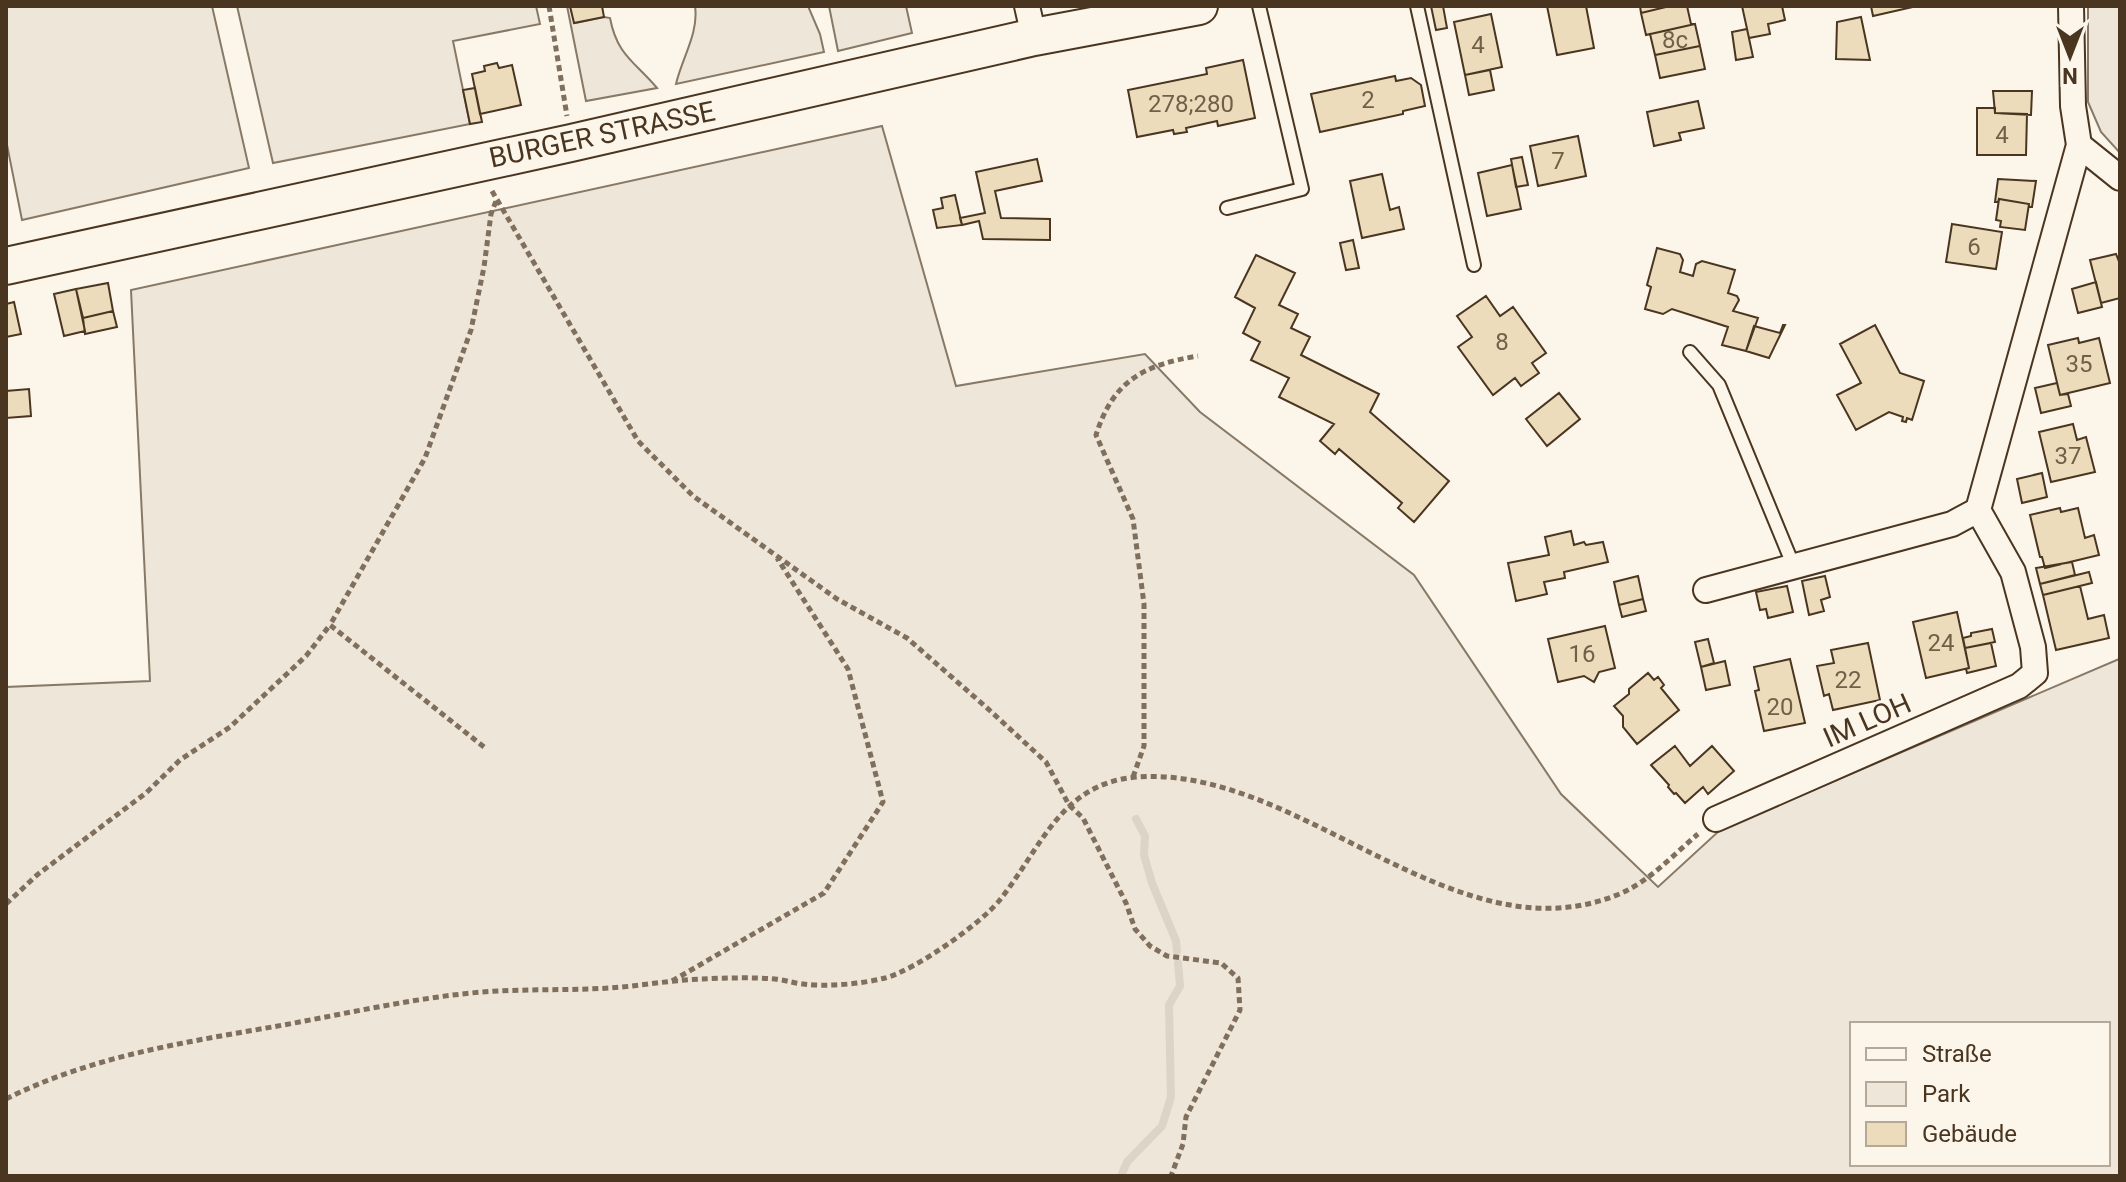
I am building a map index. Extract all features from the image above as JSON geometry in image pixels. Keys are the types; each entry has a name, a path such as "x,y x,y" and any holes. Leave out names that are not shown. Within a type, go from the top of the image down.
{"main road":[{"name":"BURGER STRASSE","path":"6,266 571,143 1030,22 1199,6"}],"street":[{"path":"1706,590 1952,524 1978,510 2079,145 2073,106 2071,6"},
{"path":"2079,145 2120,178"},
{"name":"IM LOH","path":"1716,819 2019,686 2035,673 2033,647 2013,572 1978,510"}],"lane":[{"path":"1227,208 1302,189 1259,6"},
{"path":"1417,6 1474,265"},
{"path":"1690,352 1719,385 1794,567"}],"path":[{"path":"549,6 571,143"},
{"path":"477,162 496,200 638,441 693,496 837,599 907,638 1046,762 1069,805 1083,818 1126,903 1135,929 1150,946 1167,956 1221,963 1238,978 1240,1010 1186,1117 1183,1144 1171,1176"},
{"path":"6,904 37,875 146,793 180,760 230,727 306,656 330,625 425,458 471,330 496,200"},
{"path":"1133,777 1144,746 1144,604 1133,519 1096,435 1104,409 1127,381 1166,361 1198,356"},
{"path":"668,983 824,893 883,802 848,669 774,553"},
{"path":"330,625 484,747"},
{"path":"6,1099 74,1069 161,1046 462,994 609,988 700,979 776,979 807,985 888,977 937,951 997,904 1040,840 1069,805 1098,785 1133,777 1173,777 1232,791 1290,812 1402,869 1480,897 1521,906 1573,908 1618,895 1640,883 1716,819"}],"green space":[{"path":"6,6 212,6 249,168 22,220 6,140"},
{"path":"237,6 536,6 540,24 453,41 470,124 273,163"},
{"path":"567,6 570,6 575,23 610,18 622,49 657,88 586,101"},
{"path":"695,6 808,6 824,52 676,84 695,26"},
{"path":"829,6 906,6 912,33 838,51"},
{"path":"2088,6 2120,6 2120,153 2101,132 2088,102"},
{"path":"882,126 956,386 1145,354 1200,412 1414,575 1561,794 1658,887 1720,830 2119,659 2120,1176 6,1176 6,687 150,681 131,290"}],"building":[{"path":"570,6 602,6 604,17 574,23"},
{"path":"1431,6 1443,6 1447,28 1436,30"},
{"path":"1547,6 1586,6 1594,48 1557,55"},
{"path":"1640,6 1670,6 1641,13"},
{"path":"1670,6 1687,6 1691,24 1695,24 1646,35 1641,13"},
{"path":"1742,6 1782,6 1785,20 1768,24 1770,34 1749,38"},
{"path":"1871,6 1917,6 1873,16"},
{"path":"1491,14 1502,67 1465,75 1454,22"},
{"path":"1861,17 1870,60 1836,59 1837,22"},
{"path":"1695,24 1700,46 1655,55 1650,34"},
{"path":"1747,29 1753,57 1736,60 1732,32"},
{"path":"1700,46 1705,69 1660,78 1655,55"},
{"path":"1243,60 1255,118 1218,126 1217,121 1186,128 1187,132 1174,134 1173,130 1137,137 1128,90 1207,74 1206,68"},
{"path":"497,63 499,68 512,65 521,105 480,114 472,74 485,71 484,66"},
{"path":"1490,70 1494,90 1469,95 1465,75"},
{"path":"1395,76 1396,81 1411,78 1421,85 1425,106 1403,111 1403,114 1320,132 1311,94"},
{"path":"475,88 482,122 470,124 463,90"},
{"path":"1993,91 2032,91 2031,115 1995,113"},
{"path":"1698,101 1704,128 1679,133 1681,140 1654,146 1647,112"},
{"path":"1977,108 1995,108 1995,113 2027,114 2026,155 1977,155"},
{"path":"1578,136 1586,176 1538,186 1530,146"},
{"path":"1522,157 1528,185 1516,187 1511,159"},
{"path":"1037,159 1042,181 995,191 1001,218 1050,219 1050,240 983,239 979,221 962,225 960,218 985,213 976,172"},
{"path":"1512,165 1521,209 1487,216 1478,173"},
{"path":"1382,174 1390,210 1399,207 1404,229 1362,238 1350,181"},
{"path":"1998,179 2036,181 2032,207 1999,199 1995,202"},
{"path":"955,195 962,225 937,228 933,210 943,208 941,198"},
{"path":"1999,199 2029,204 2025,230 2000,227 2001,221 1996,220"},
{"path":"1952,224 2002,232 1996,269 1946,262"},
{"path":"1353,240 1359,268 1346,270 1340,243"},
{"path":"1657,248 1680,254 1683,260 1680,272 1693,276 1696,264 1702,261 1735,270 1728,293 1739,300 1733,311 1758,318 1746,351 1722,345 1728,327 1672,309 1663,314 1645,309 1651,287 1647,285"},
{"path":"2116,254 2120,264 2120,298 2101,303 2090,260"},
{"path":"1256,255 1295,273 1279,305 1298,314 1291,328 1310,337 1301,355 1379,394 1370,412 1449,481 1414,522 1398,508 1402,503 1339,449 1335,454 1320,441 1334,424 1279,397 1289,378 1251,360 1260,342 1243,333 1255,308 1235,297"},
{"path":"2096,282 2102,307 2078,313 2072,289"},
{"path":"108,283 113,311 83,318 76,289"},
{"path":"76,289 85,331 64,336 54,294"},
{"path":"1486,296 1500,316 1513,307 1546,353 1532,363 1539,373 1521,386 1515,378 1493,395 1458,347 1472,337 1457,316"},
{"path":"14,302 21,334 6,337 6,304"},
{"path":"113,311 117,327 85,334 83,318"},
{"path":"1785,325 1769,358 1746,351 1754,326 1780,333"},
{"path":"1875,325 1900,373 1924,381 1912,420 1907,418 1906,422 1902,421 1903,417 1889,412 1856,430 1837,395 1861,383 1840,344"},
{"path":"2078,338 2079,343 2099,338 2110,383 2060,395 2048,345"},
{"path":"2057,383 2060,395 2068,394 2071,406 2041,413 2035,388"},
{"path":"29,389 31,416 6,418 6,391"},
{"path":"1559,393 1580,419 1547,446 1526,419"},
{"path":"2073,424 2077,440 2086,437 2095,472 2051,482 2039,432"},
{"path":"2042,473 2047,497 2022,503 2017,479"},
{"path":"2060,508 2061,512 2078,508 2085,538 2094,535 2099,555 2045,568 2030,515"},
{"path":"1571,531 1574,545 1603,542 1608,562 1564,572 1565,578 1544,582 1547,594 1516,601 1508,563 1549,555 1545,537"},
{"path":"2072,562 2075,575 2040,584 2036,568"},
{"path":"2089,572 2092,583 2043,595 2040,584"},
{"path":"1638,576 1643,599 1619,605 1614,582"},
{"path":"1825,576 1830,597 1821,600 1824,611 1809,615 1802,581"},
{"path":"1787,586 1793,612 1768,618 1766,609 1760,610 1756,592"},
{"path":"2080,586 2088,619 2104,615 2109,638 2056,650 2043,595"},
{"path":"1643,599 1646,611 1622,617 1619,605"},
{"path":"1957,612 1969,668 1926,678 1913,622"},
{"path":"1605,626 1615,668 1599,672 1594,682 1584,676 1558,682 1548,639"},
{"path":"1992,629 1995,642 1965,648 1963,638 1971,636 1971,633"},
{"path":"1708,639 1714,663 1701,667 1695,642"},
{"path":"1868,643 1880,700 1833,710 1829,694 1824,696 1817,666 1834,663 1831,650"},
{"path":"1991,643 1996,666 1967,673 1965,648"},
{"path":"1790,659 1805,723 1764,731 1755,691 1759,690 1754,667"},
{"path":"1725,661 1730,685 1706,690 1701,667"},
{"path":"1648,673 1654,680 1658,677 1664,685 1661,688 1679,710 1637,744 1623,727 1623,716 1614,706"},
{"path":"1675,746 1690,766 1712,746 1734,771 1708,794 1703,787 1685,803 1651,765"}],"waterway":[{"path":"1136,819 1145,836 1144,855 1152,883 1176,941 1177,951"},
{"path":"1121,1176 1127,1162 1162,1126 1171,1097 1169,1005 1180,986 1178,963"}]}
